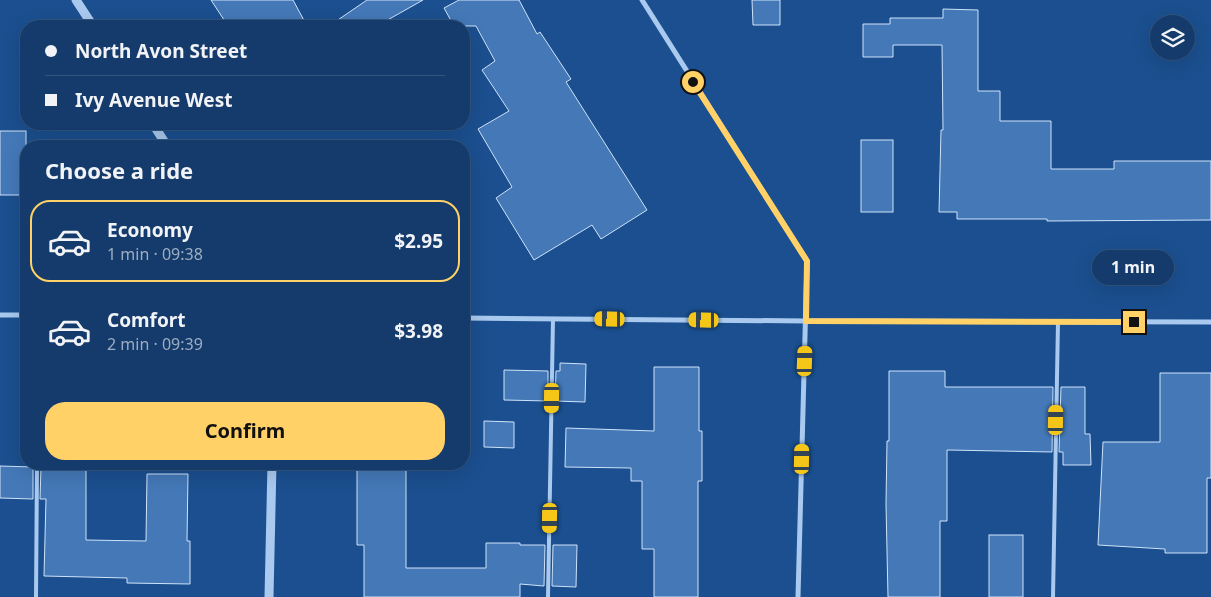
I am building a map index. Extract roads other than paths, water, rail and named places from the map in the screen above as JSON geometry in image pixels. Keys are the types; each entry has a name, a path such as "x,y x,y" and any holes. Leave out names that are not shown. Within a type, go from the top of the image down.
{"street":[{"path":"76,0 88,20"},
{"path":"642,0 807,261 798,597"},
{"path":"0,315 20,315"},
{"path":"470,318 1211,322"},
{"path":"269,597 272,470"}],"lane":[{"path":"548,597 553,319"},
{"path":"1053,597 1058,322"},
{"path":"36,597 37,470"}]}
